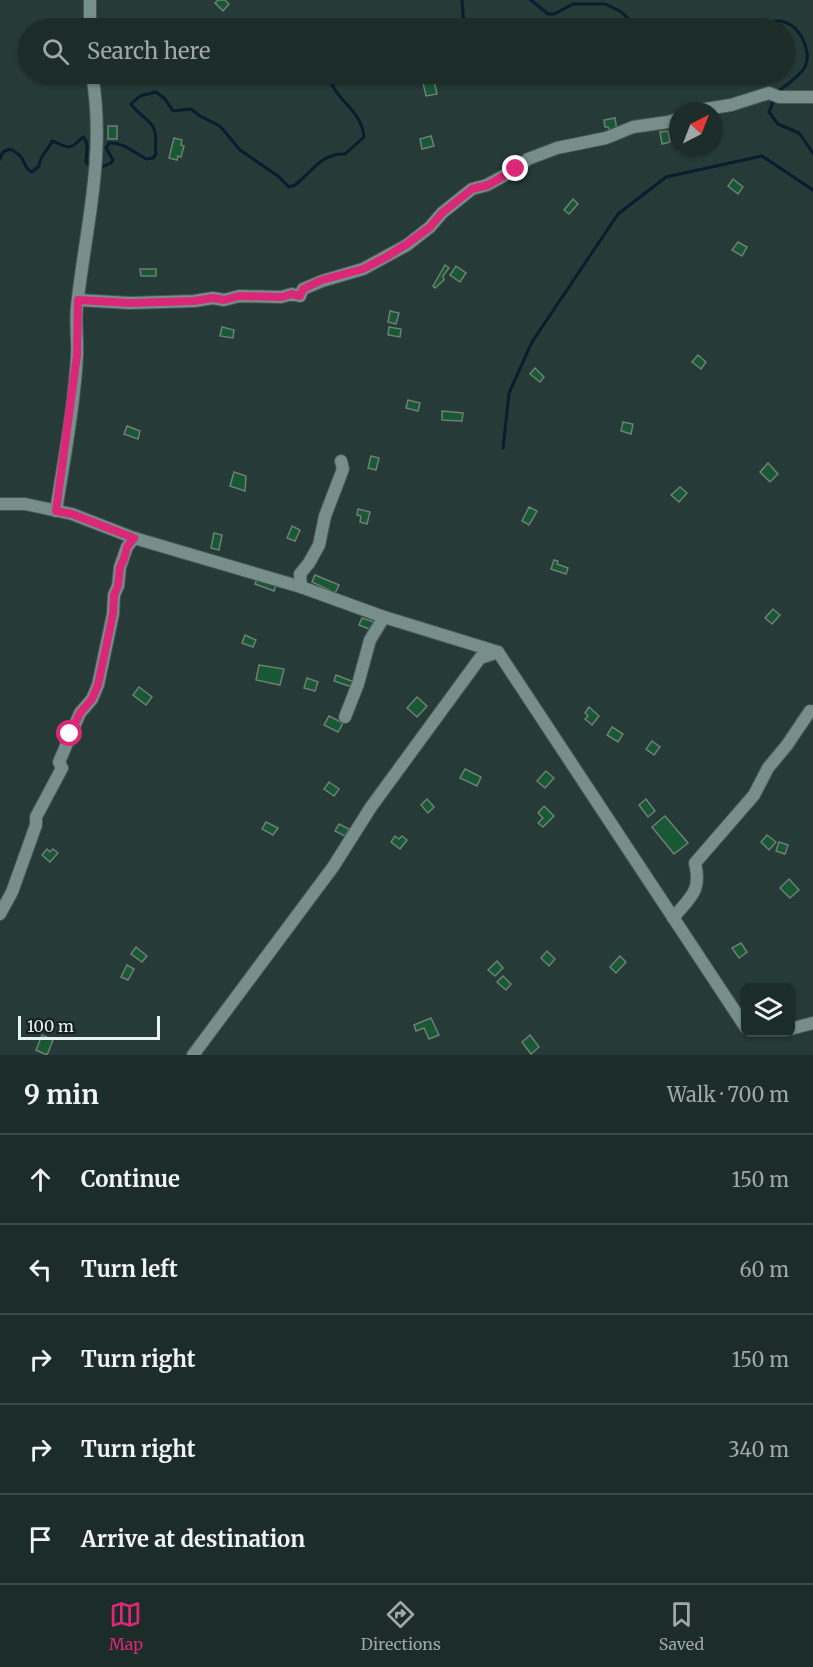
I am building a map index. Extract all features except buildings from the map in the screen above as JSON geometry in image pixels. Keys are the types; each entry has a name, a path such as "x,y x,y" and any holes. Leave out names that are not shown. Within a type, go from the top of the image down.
{"street":[{"path":"90,0 90,18"},
{"path":"56,511 77,355 78,300 98,151 97,104 94,84"},
{"path":"723,106 769,93 778,97 813,97"},
{"path":"78,300 130,303 194,301 213,298 224,300 239,296 282,297 292,294 300,296 303,289 322,280 363,269 407,244 430,227 442,213 472,189 495,181 528,159 556,148 606,138 633,127 669,122"},
{"path":"301,586 300,574 309,564 319,544 325,516 342,471 341,461"},
{"path":"0,504 25,504 79,516 134,538 301,586 384,617 498,652 741,1020"},
{"path":"0,914 12,892 36,825 36,817 62,768 59,762 62,752 80,713 92,699 98,685 120,567 127,547 134,538"},
{"path":"345,717 358,684 370,640 384,617"},
{"path":"193,1055 333,867 371,807 480,658 498,652"},
{"path":"673,918 694,893 699,879 695,863 699,856 716,840 754,795 768,768 810,711"},
{"path":"795,1028 813,1023"}],"waterway":[{"path":"462,0 463,18"},
{"path":"531,0 548,14 554,14 573,4 605,4 620,11 627,18"},
{"path":"795,29 802,38 807,53 805,67 795,78"},
{"path":"100,168 113,160 106,148 109,143 124,146 146,159 153,158 156,154 154,129 131,104 140,96 156,92 165,99 173,111 191,109 220,126 240,150 278,176 289,187 295,185 317,164 329,157 345,154 364,137 358,118 332,84"},
{"path":"776,93 787,84"},
{"path":"774,99 769,112 778,124 799,133 813,153"},
{"path":"0,159 3,152 10,149 22,158 26,167 32,172 39,166 52,141 69,147 75,145 83,137 87,145 86,162 91,167"},
{"path":"503,448 509,393 532,342 618,214 666,177 762,156 813,190"}],"route":[{"path":"70,734 98,685 113,614 114,595 121,573 120,567 127,547 134,538 72,514 56,511 77,355 78,300 130,303 167,300 194,301 213,298 224,300 239,296 282,297 292,294 300,296 303,289 322,280 363,269 407,244 430,227 442,213 472,189 488,185 516,169"}]}
